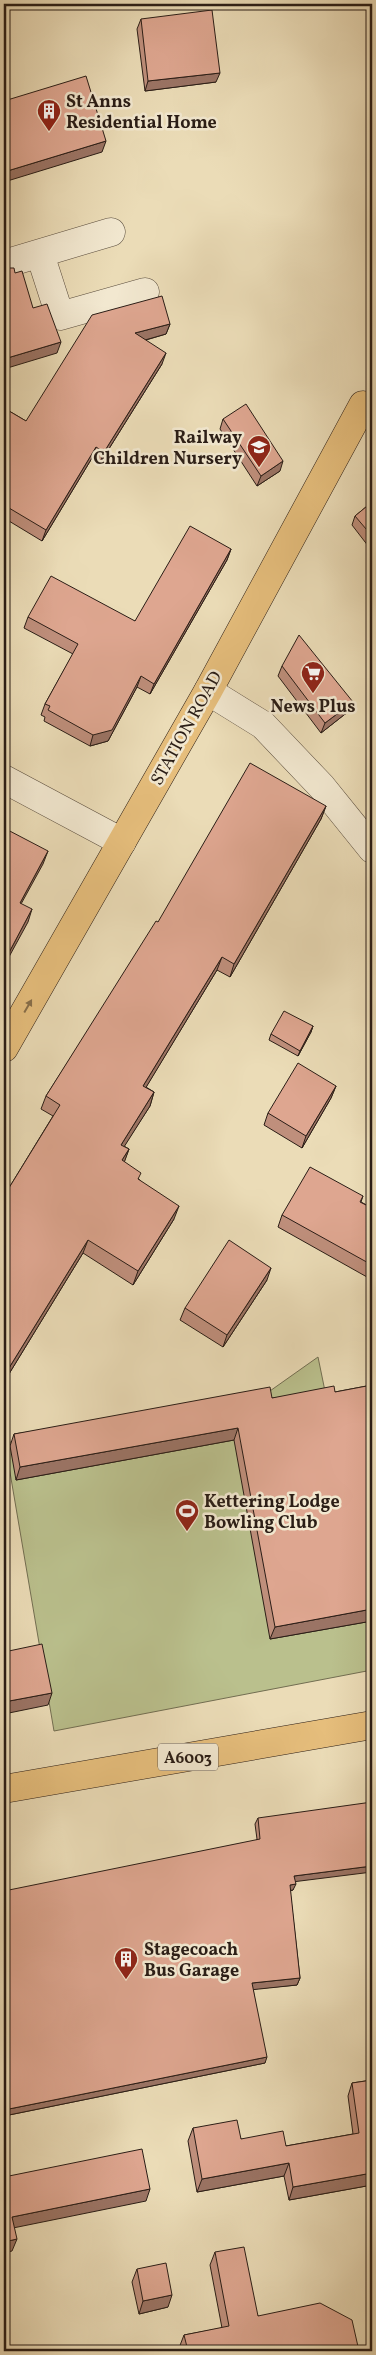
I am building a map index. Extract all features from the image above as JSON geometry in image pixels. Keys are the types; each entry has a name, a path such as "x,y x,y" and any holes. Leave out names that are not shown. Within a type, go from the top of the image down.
{"main road":[{"name":"STATION ROAD","path":"4,1048 208,691 364,405"},
{"name":"A6003","path":"4,1789 372,1725"}],"street":[{"path":"4,264 111,232"},
{"path":"40,254 60,316 146,292"},
{"path":"208,691 263,725 322,786 372,849"},
{"path":"4,779 122,842"}],"green space":[{"name":"Kettering Lodge Bowling Club","path":"318,1357 372,1620 372,1670 54,1731 5,1443 260,1398"}],"building":[{"path":"212,10 220,73 148,81 141,19"},
{"name":"St Anns Residential Home","path":"86,76 106,141 4,172 4,101"},
{"path":"4,268 14,268 15,273 22,271 33,308 47,304 61,342 4,359"},
{"path":"162,296 170,324 135,333 166,353 104,452 96,447 46,530 4,505 4,408 26,421 92,315"},
{"path":"246,404 283,461 261,476 223,419"},
{"path":"372,502 372,536 355,516"},
{"path":"190,526 231,549 154,684 141,676 112,730 93,735 48,710 50,706 45,704 78,644 28,617 51,576 135,621"},
{"name":"News Plus","path":"299,635 353,702 325,723 282,666"},
{"path":"250,763 326,806 234,964 222,957 143,1086 154,1092 121,1145 129,1149 122,1160 141,1173 138,1179 179,1206 138,1271 88,1240 4,1376 4,1196 60,1105 46,1096 156,921 158,922"},
{"path":"4,828 48,851 20,903 32,909 4,962"},
{"path":"284,1011 313,1026 300,1051 271,1034"},
{"path":"298,1063 336,1086 306,1136 268,1113"},
{"path":"310,1167 363,1196 360,1202 372,1208 372,1265 282,1215"},
{"path":"229,1240 271,1268 227,1335 185,1308"},
{"path":"372,1385 372,1609 275,1627 238,1428 20,1467 14,1434 270,1387 272,1398 334,1386 335,1392"},
{"path":"42,1644 52,1693 4,1702 4,1652"},
{"name":"Stagecoach Bus Garage","path":"372,1802 372,1866 294,1876 296,1884 290,1885 300,1978 252,1983 267,2057 4,2110 4,1891 260,1839 258,1818"},
{"path":"372,2080 372,2173 293,2187 289,2163 202,2179 193,2128 237,2120 241,2139 283,2131 286,2146 359,2133 352,2083"},
{"path":"142,2149 150,2189 12,2217 17,2239 4,2242 4,2177"},
{"path":"244,2247 258,2316 320,2303 352,2320 359,2351 188,2351 184,2335 229,2326 215,2252"},
{"path":"166,2263 172,2295 143,2301 137,2269"}],"place":[{"name":"St Anns Residential Home","path":"49,132"},
{"name":"Railway Children Nursery","path":"259,468"},
{"name":"News Plus","path":"313,694"},
{"name":"Kettering Lodge Bowling Club","path":"187,1532"},
{"name":"Stagecoach Bus Garage","path":"126,1980"}]}
